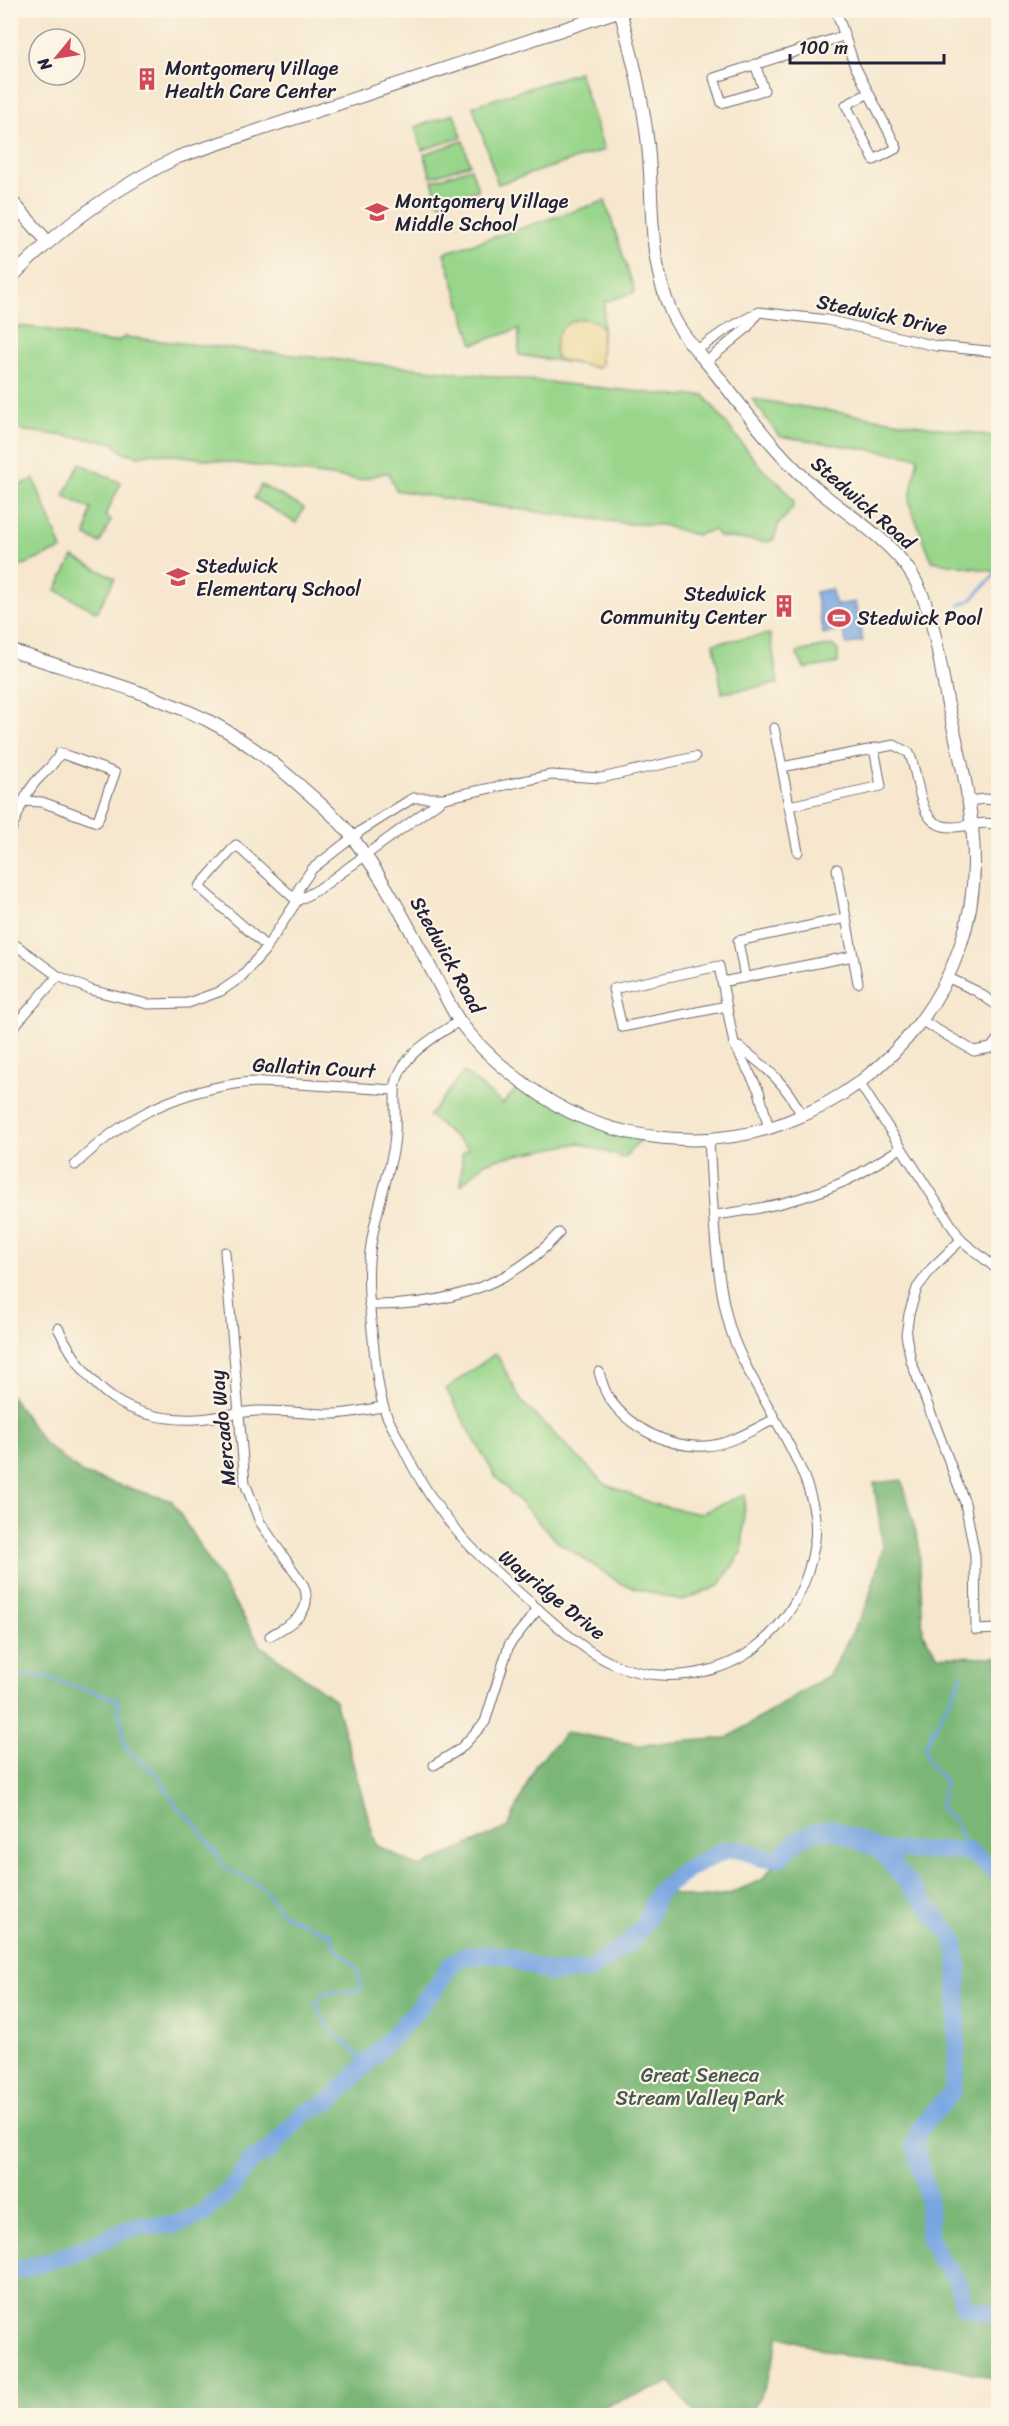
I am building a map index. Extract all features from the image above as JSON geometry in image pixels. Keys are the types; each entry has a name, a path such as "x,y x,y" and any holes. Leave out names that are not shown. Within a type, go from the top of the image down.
{"street":[{"path":"836,10 843,36 897,148 874,160 846,105 869,93"},
{"path":"10,279 48,243 119,189 178,157 620,11"},
{"name":"Stedwick Road","path":"10,650 161,701 210,722 284,771 353,837 365,854 392,897 459,1021 492,1057 556,1104 606,1126 642,1135 709,1140 769,1129 827,1105 860,1084 900,1048 922,1021 957,956 970,910 974,868 973,824 928,610 916,581 885,543 793,467 706,362 674,318 656,270 646,137 635,70 620,11"},
{"path":"755,64 764,90 722,103 714,78 755,64 843,36"},
{"path":"10,199 48,243"},
{"path":"697,350 727,329 759,312"},
{"path":"706,362 747,328 759,312"},
{"name":"Stedwick Drive","path":"759,312 827,320 936,346 999,352"},
{"path":"774,728 798,852"},
{"path":"782,766 874,748 894,745 903,747 914,762 920,798 932,821 941,827 973,824 999,825"},
{"path":"789,806 880,786 874,748"},
{"path":"10,833 23,801 33,785 55,765 60,753 115,773 97,822 42,802 23,801"},
{"path":"10,941 58,976 91,990 139,1002 170,1005 188,1003 221,991 240,978 267,947 297,901 299,888 312,869 390,810 413,798 444,798 551,775 602,778 695,757"},
{"path":"297,901 319,889 444,798"},
{"path":"968,801 999,801"},
{"path":"267,947 199,887 236,845 297,901"},
{"path":"837,869 858,983"},
{"path":"745,978 738,941 846,918"},
{"path":"722,982 853,956"},
{"path":"727,1006 622,1027 614,989 719,966 727,1006 734,1044 759,1091 769,1129"},
{"path":"10,1031 58,976"},
{"path":"947,977 976,991 999,1006"},
{"name":"Wayridge Drive","path":"459,1021 423,1045 403,1063 394,1090 396,1134 380,1197 371,1253 369,1305 383,1407 409,1462 449,1526 489,1568 571,1638 614,1665 668,1675 693,1674 737,1660 760,1644 782,1623 797,1601 808,1573 816,1537 814,1503 800,1465 773,1420 743,1361 726,1314 709,1140"},
{"path":"922,1021 975,1051 991,1048 999,1039"},
{"path":"734,1044 779,1079 791,1093 802,1116"},
{"name":"Gallatin Court","path":"75,1165 103,1138 137,1115 170,1100 235,1083 268,1082 394,1090"},
{"path":"860,1084 961,1240 999,1270"},
{"path":"715,1215 782,1204 821,1192 843,1182 901,1148"},
{"path":"369,1305 424,1303 480,1289 519,1268 547,1246 559,1233"},
{"path":"961,1240 932,1268 917,1288 906,1335 911,1361 965,1503 975,1555 976,1630 999,1629"},
{"name":"Mercado Way","path":"225,1252 237,1413 245,1483 260,1522 304,1586 308,1598 305,1610 298,1619 270,1636"},
{"path":"58,1328 73,1359 88,1379 120,1405 161,1417 195,1419 274,1411 337,1414 383,1407"},
{"path":"599,1372 609,1398 626,1416 640,1428 669,1441 706,1446 731,1440 773,1420"},
{"path":"434,1765 460,1749 485,1722 508,1646 538,1610"}],"green space":[{"path":"579,72 604,150 498,184 473,106"},
{"path":"454,114 462,137 422,150 415,127"},
{"path":"463,141 470,164 431,177 424,154"},
{"path":"471,168 478,190 439,203 432,181"},
{"path":"605,201 635,292 605,302 599,367 519,355 519,329 473,344 444,253"},
{"path":"11,326 39,328 108,342 118,341 124,337 678,396 704,395 765,472 780,483 794,502 792,509 778,525 774,539 768,542 720,537 714,530 696,535 662,525 631,524 471,503 396,490 388,472 360,480 183,456 153,453 139,456 123,452 112,442 11,429"},
{"path":"752,399 998,437 998,572 932,561 909,503 918,457 779,436"},
{"path":"80,463 121,483 105,516 111,520 100,543 86,536 91,509 64,496"},
{"path":"34,479 62,549 11,570 11,489"},
{"path":"261,485 304,508 296,523 254,498"},
{"path":"73,557 115,578 97,612 56,590"},
{"path":"770,634 778,684 722,693 714,643"},
{"path":"832,645 838,650 838,663 805,669 797,655 798,652"},
{"path":"464,1072 503,1104 523,1081 548,1099 643,1137 624,1158 579,1143 496,1159 485,1163 461,1185 462,1154 468,1148 429,1116"},
{"path":"496,1353 522,1402 605,1484 653,1504 700,1514 745,1494 742,1552 719,1586 681,1601 622,1584 558,1542 495,1476 446,1389"},
{"name":"Great Seneca Stream Valley Park","path":"11,1396 44,1443 83,1474 172,1501 261,1646 335,1700 376,1845 420,1867 508,1827 536,1764 567,1732 640,1745 727,1738 829,1675 867,1605 883,1547 874,1483 902,1480 919,1544 923,1634 938,1656 998,1657 998,2379 935,2364 846,2356 779,2336 764,2389 753,2408 745,2415 696,2415 671,2383 575,2416 11,2415","holes":["727,1849 745,1850 762,1858 780,1857 763,1879 729,1894 696,1898 659,1892 688,1869"]}],"sand":[{"path":"576,320 596,322 602,328 601,365 598,368 560,360 556,357 557,336 560,331 564,326"}],"water":[{"name":"Stedwick Pool","path":"831,589 836,605 855,602 863,641 847,645 843,631 823,634 815,592"}],"waterway":[{"path":"960,605 972,599 998,571"},
{"path":"963,1674 925,1746 930,1766 945,1781 940,1808 956,1823 967,1851"},
{"path":"10,1676 44,1676 117,1700 125,1748 157,1774 178,1808 195,1823 226,1868 263,1888 284,1915 330,1934 338,1949 356,1968 360,1977 359,1991 324,1993 316,2004 331,2029 366,2062"},
{"path":"10,2273 74,2253 135,2226 174,2225 203,2214 233,2187 250,2161 268,2152 303,2114 332,2100 409,2019 437,1986 451,1964 468,1955 504,1955 550,1973 590,1970 630,1942 647,1920 658,1892 688,1869 727,1849 745,1850 762,1858 780,1857 797,1841 811,1833 831,1828 880,1850 967,1851 997,1871 998,1875"},
{"path":"880,1850 954,1938 958,1965 956,2066 952,2092 919,2130 915,2148 928,2196 929,2236 939,2259 957,2279 964,2307 998,2315"}],"place":[{"name":"Montgomery Village Health Care Center","path":"147,79"},
{"name":"Montgomery Village Middle School","path":"377,212"},
{"name":"Stedwick Elementary School","path":"178,577"},
{"name":"Stedwick Community Center","path":"784,606"},
{"name":"Stedwick Pool","path":"839,618"}]}
